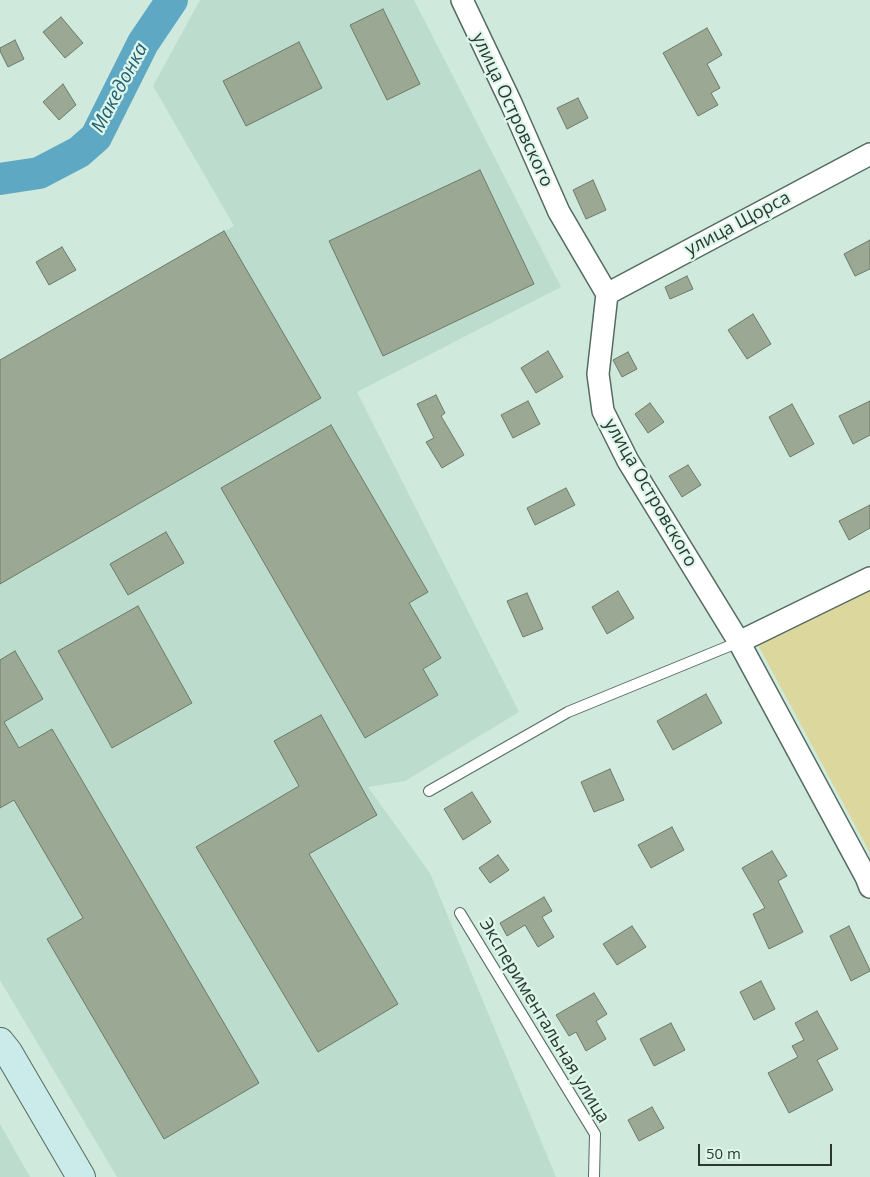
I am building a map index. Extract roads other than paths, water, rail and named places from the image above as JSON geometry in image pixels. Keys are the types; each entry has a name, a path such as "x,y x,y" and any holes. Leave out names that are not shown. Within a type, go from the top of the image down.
{"main road":[{"path":"0,1042 8,1052 81,1177"}],"street":[{"name":"улица Островского","path":"462,0 511,103 559,212 607,294 598,374 603,411 628,460 739,642 870,887"},
{"name":"улица Щорса","path":"607,294 870,154"},
{"path":"739,642 870,578"}],"lane":[{"path":"428,791 568,712 739,642"},
{"name":"Экспериментальная улица","path":"460,913 594,1134 594,1177"}],"waterway":[{"name":"Македонка","path":"0,179 39,173 79,152 96,137 143,43 172,0"}]}
